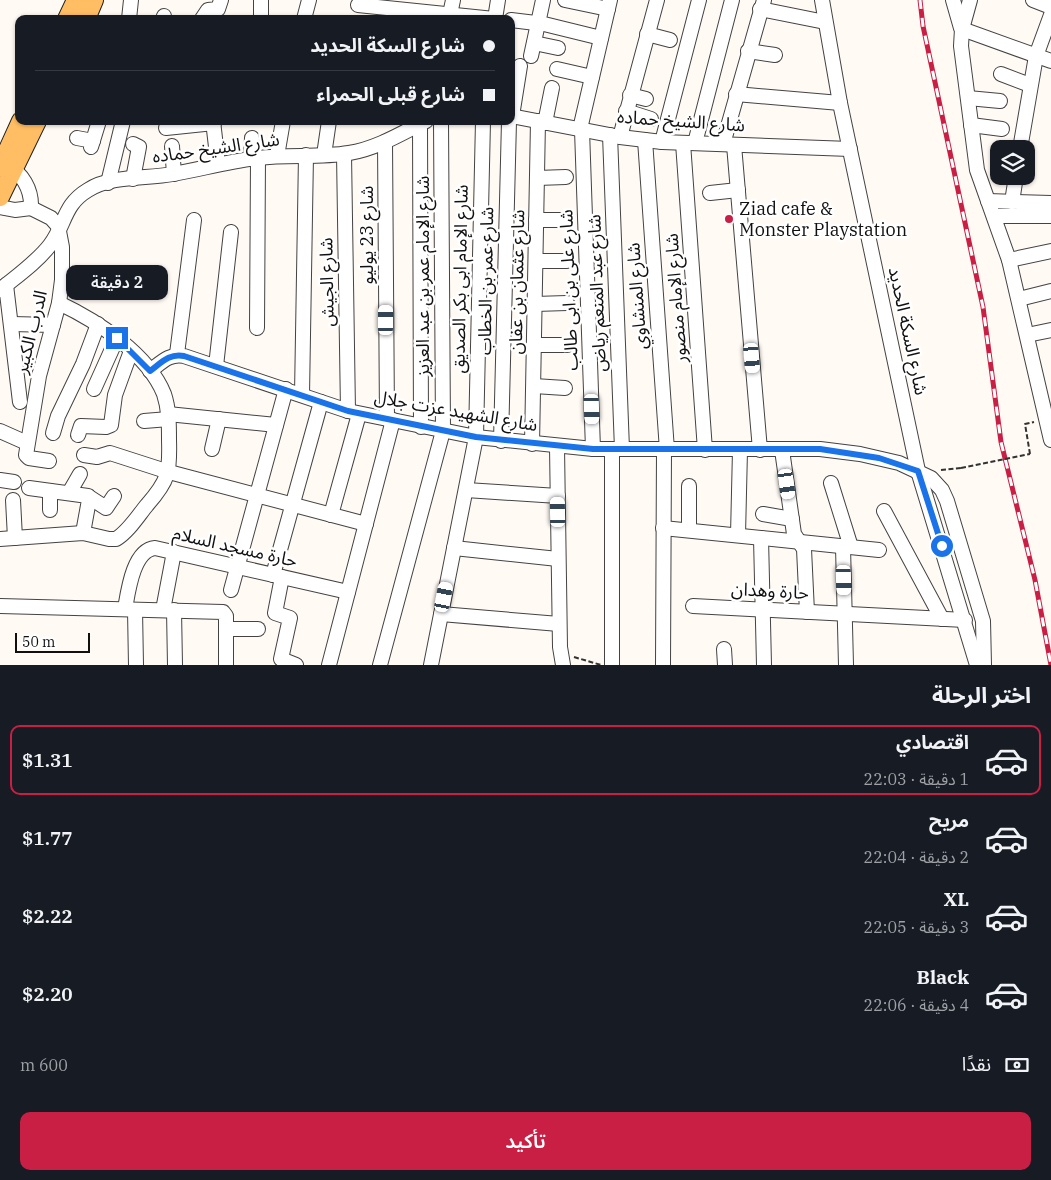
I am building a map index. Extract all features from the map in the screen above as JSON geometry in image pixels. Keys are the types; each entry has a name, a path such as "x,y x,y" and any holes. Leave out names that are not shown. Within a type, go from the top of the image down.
{"main road":[{"path":"69,15 76,0"},
{"path":"88,15 94,0"},
{"path":"0,197 5,166 20,125"},
{"path":"5,166 34,125"}],"street":[{"path":"129,15 131,0"},
{"path":"205,15 208,10 218,9 221,0"},
{"path":"261,0 261,15"},
{"path":"305,15 309,0"},
{"path":"450,15 453,0"},
{"path":"495,15 498,0"},
{"path":"543,0 533,50 558,48"},
{"path":"565,0 609,4"},
{"name":"شارع عبد المنعم رياض","path":"612,665 617,449 615,136 626,112 657,0"},
{"path":"662,142 699,0"},
{"name":"شارع الإمام منصور","path":"705,450 689,143 732,0"},
{"name":"شارع السكة الحديد","path":"822,0 840,103 918,471 965,620 977,665"},
{"path":"953,0 962,29"},
{"path":"970,0 962,29 961,46 977,170 1009,260 1047,406 1050,433"},
{"path":"1033,0 1051,7"},
{"path":"356,15 359,2 438,15"},
{"name":"شارع على بن ابى طالب","path":"593,449 581,129 609,4"},
{"path":"760,450 738,190 729,144 736,94 762,5 825,22"},
{"path":"1021,140 1036,56 1051,15"},
{"path":"515,20 538,23 601,38"},
{"path":"962,29 1051,61"},
{"path":"647,34 670,40"},
{"path":"748,52 775,55"},
{"path":"515,94 520,66"},
{"path":"556,68 592,78"},
{"path":"1001,74 1030,85"},
{"name":"شارع عثمان بن عفان","path":"532,444 537,178 541,122 552,88"},
{"path":"736,94 840,103"},
{"path":"630,95 646,99"},
{"path":"968,98 1000,102"},
{"path":"626,112 651,119"},
{"name":"شارع الشيخ حماده","path":"515,117 615,136 662,142 850,149"},
{"path":"77,138 92,144 98,125"},
{"path":"108,183 121,125"},
{"path":"166,128 190,125"},
{"path":"213,125 218,164"},
{"path":"277,156 281,125"},
{"path":"324,155 328,125"},
{"name":"شارع الشيخ حماده","path":"59,231 67,209 76,199 90,189 108,183 174,174 254,158 344,154 385,142 419,125"},
{"path":"420,426 423,125"},
{"name":"شارع الإمام عمر بن عبد العزيز","path":"380,665 442,431 442,125"},
{"name":"شارع الإمام ابى بكر الصديق","path":"431,665 476,437 483,125"},
{"name":"شارع عمر بن الخطاب","path":"501,441 509,125"},
{"path":"971,125 1002,128"},
{"path":"252,138 257,328"},
{"name":"شارع المنشاوي","path":"645,140 665,450 663,665"},
{"name":"شارع 23 يوليو","path":"329,665 366,524 390,420 385,142"},
{"path":"133,144 139,147 133,179"},
{"path":"172,146 174,174"},
{"name":"شارع الجيش","path":"331,515 354,412 344,154"},
{"path":"302,395 306,155"},
{"path":"5,166 26,184 31,208"},
{"path":"537,178 566,177"},
{"path":"1012,202 1015,185"},
{"path":"710,193 738,190"},
{"path":"988,201 1051,203"},
{"path":"0,207 15,210 31,208 52,218 59,231 48,248 3,288 12,324 20,402"},
{"path":"994,216 1051,216"},
{"path":"150,371 167,357 177,354 194,220"},
{"path":"536,220 566,220"},
{"name":"الدرب الكبير","path":"27,444 39,376 59,303 62,255 59,231"},
{"path":"216,366 231,232"},
{"path":"1009,260 1051,251"},
{"path":"536,261 567,261"},
{"path":"1019,298 1051,291"},
{"path":"534,304 567,302"},
{"path":"0,539 83,533 109,539 119,537 161,490 169,472 169,416 160,387 150,371 117,338 98,324 59,303"},
{"path":"12,324 53,325"},
{"path":"53,433 58,416 83,364 98,324"},
{"path":"1027,335 1051,330"},
{"path":"94,389 117,338"},
{"path":"535,345 567,345"},
{"path":"78,436 81,426 106,427 111,425 115,394 131,351"},
{"name":"شارع الشهيد عزت جلال","path":"177,354 354,412 442,431 501,441 593,449 820,449 860,454 899,463 937,482 947,501 983,621 984,665"},
{"path":"534,386 565,388"},
{"path":"231,590 286,389"},
{"path":"296,665 281,659 290,618 275,613 278,576 293,505 321,402"},
{"path":"144,421 169,416 276,425"},
{"path":"212,449 219,419"},
{"path":"0,431 27,444 27,458 49,461"},
{"path":"557,447 559,624 562,659"},
{"path":"738,536 740,450"},
{"path":"782,450 794,534 804,549 806,612"},
{"path":"98,454 366,524"},
{"path":"69,493 80,474"},
{"path":"0,480 14,482"},
{"path":"831,482 847,547 846,665"},
{"path":"689,486 689,530"},
{"path":"29,488 89,497 106,508 114,496"},
{"path":"466,490 558,496"},
{"path":"50,491 50,510"},
{"path":"83,533 89,497"},
{"path":"13,500 15,538"},
{"path":"884,511 942,619"},
{"path":"763,514 792,519"},
{"path":"663,528 879,550"},
{"path":"761,538 764,665"},
{"name":"حارة مسجد السلام","path":"136,665 130,610 133,572 144,552 154,548 348,592"},
{"path":"454,548 558,558"},
{"path":"174,552 169,610 175,665"},
{"path":"0,606 225,613 226,665"},
{"name":"حارة وهدان","path":"693,606 965,620"},
{"path":"441,614 559,624"},
{"path":"226,629 258,629"},
{"path":"724,648 725,665"}],"path":[{"path":"938,470 961,468 1030,454 1025,424"},
{"path":"562,659 600,665"}],"railway":[{"path":"920,0 923,26 983,307 1001,442 1035,580 1051,665"}],"place":[{"name":"Ziad cafe & Monster Playstation","path":"729,219"}],"route":[{"path":"117,338 150,371 167,357 177,354 348,411 501,441 593,449 820,449 860,454 899,463 918,471 942,546"}]}
